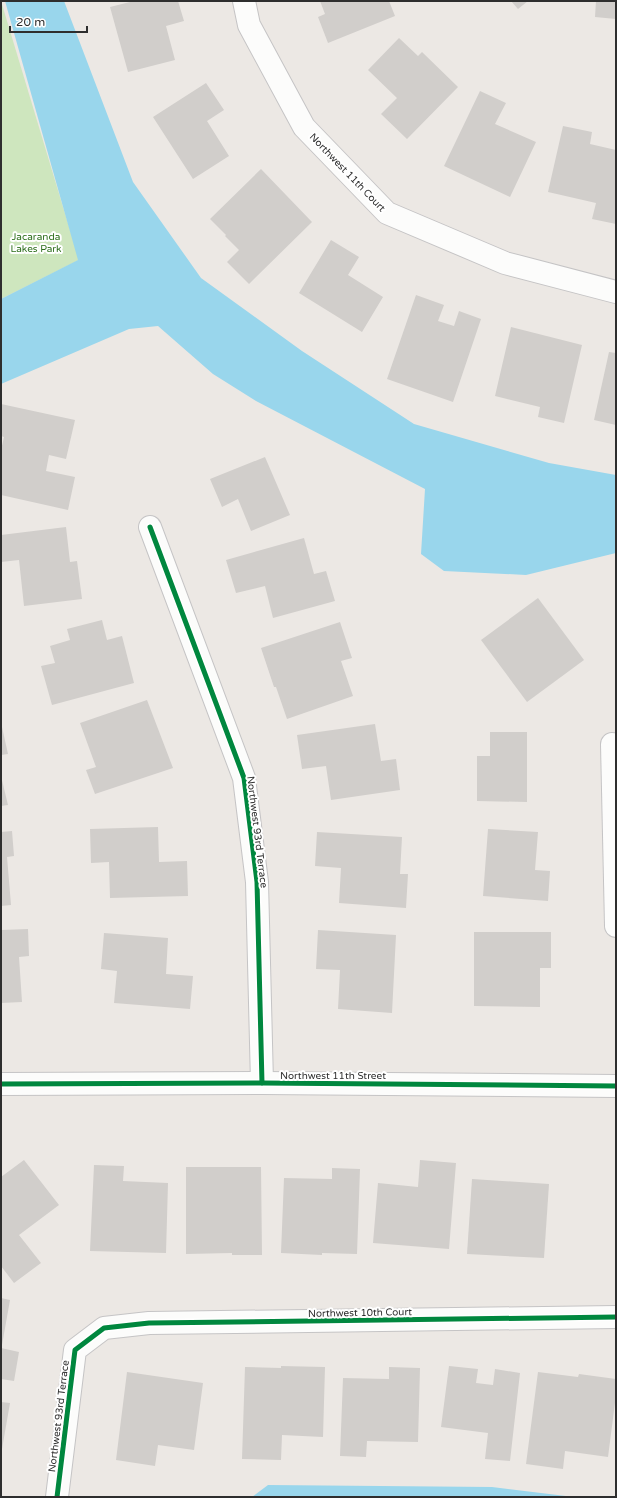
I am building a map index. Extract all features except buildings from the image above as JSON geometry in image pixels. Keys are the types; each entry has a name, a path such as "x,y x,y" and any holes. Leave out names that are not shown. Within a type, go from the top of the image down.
{"street":[{"name":"Northwest 11th Court","path":"244,1 249,25 304,127 387,213 505,263 616,292"},
{"name":"Northwest 93rd Terrace","path":"150,528 244,778 257,882 262,1083"},
{"path":"612,744 616,926"},
{"name":"Northwest 11th Street","path":"1,1084 262,1083 616,1086"},
{"name":"Northwest 10th Court","path":"104,1328 149,1323 616,1317"},
{"name":"Northwest 93rd Terrace","path":"57,1497 75,1350 104,1328"}],"green space":[{"name":"Jacaranda Lakes Park","path":"1,1 79,260 1,299"}],"water":[{"path":"5,1 64,1 133,182 201,278 302,351 414,424 549,463 616,475 616,553 526,575 444,571 421,554 425,489 256,401 213,374 158,326 129,329 1,384 1,299 78,260"},
{"path":"268,1485 492,1487 574,1497 252,1497"}],"cycle path":[{"path":"150,527 244,778 257,882 262,1083"},
{"path":"1,1084 262,1083 616,1086"},
{"path":"57,1497 75,1350 104,1328 149,1323 616,1317"}]}
